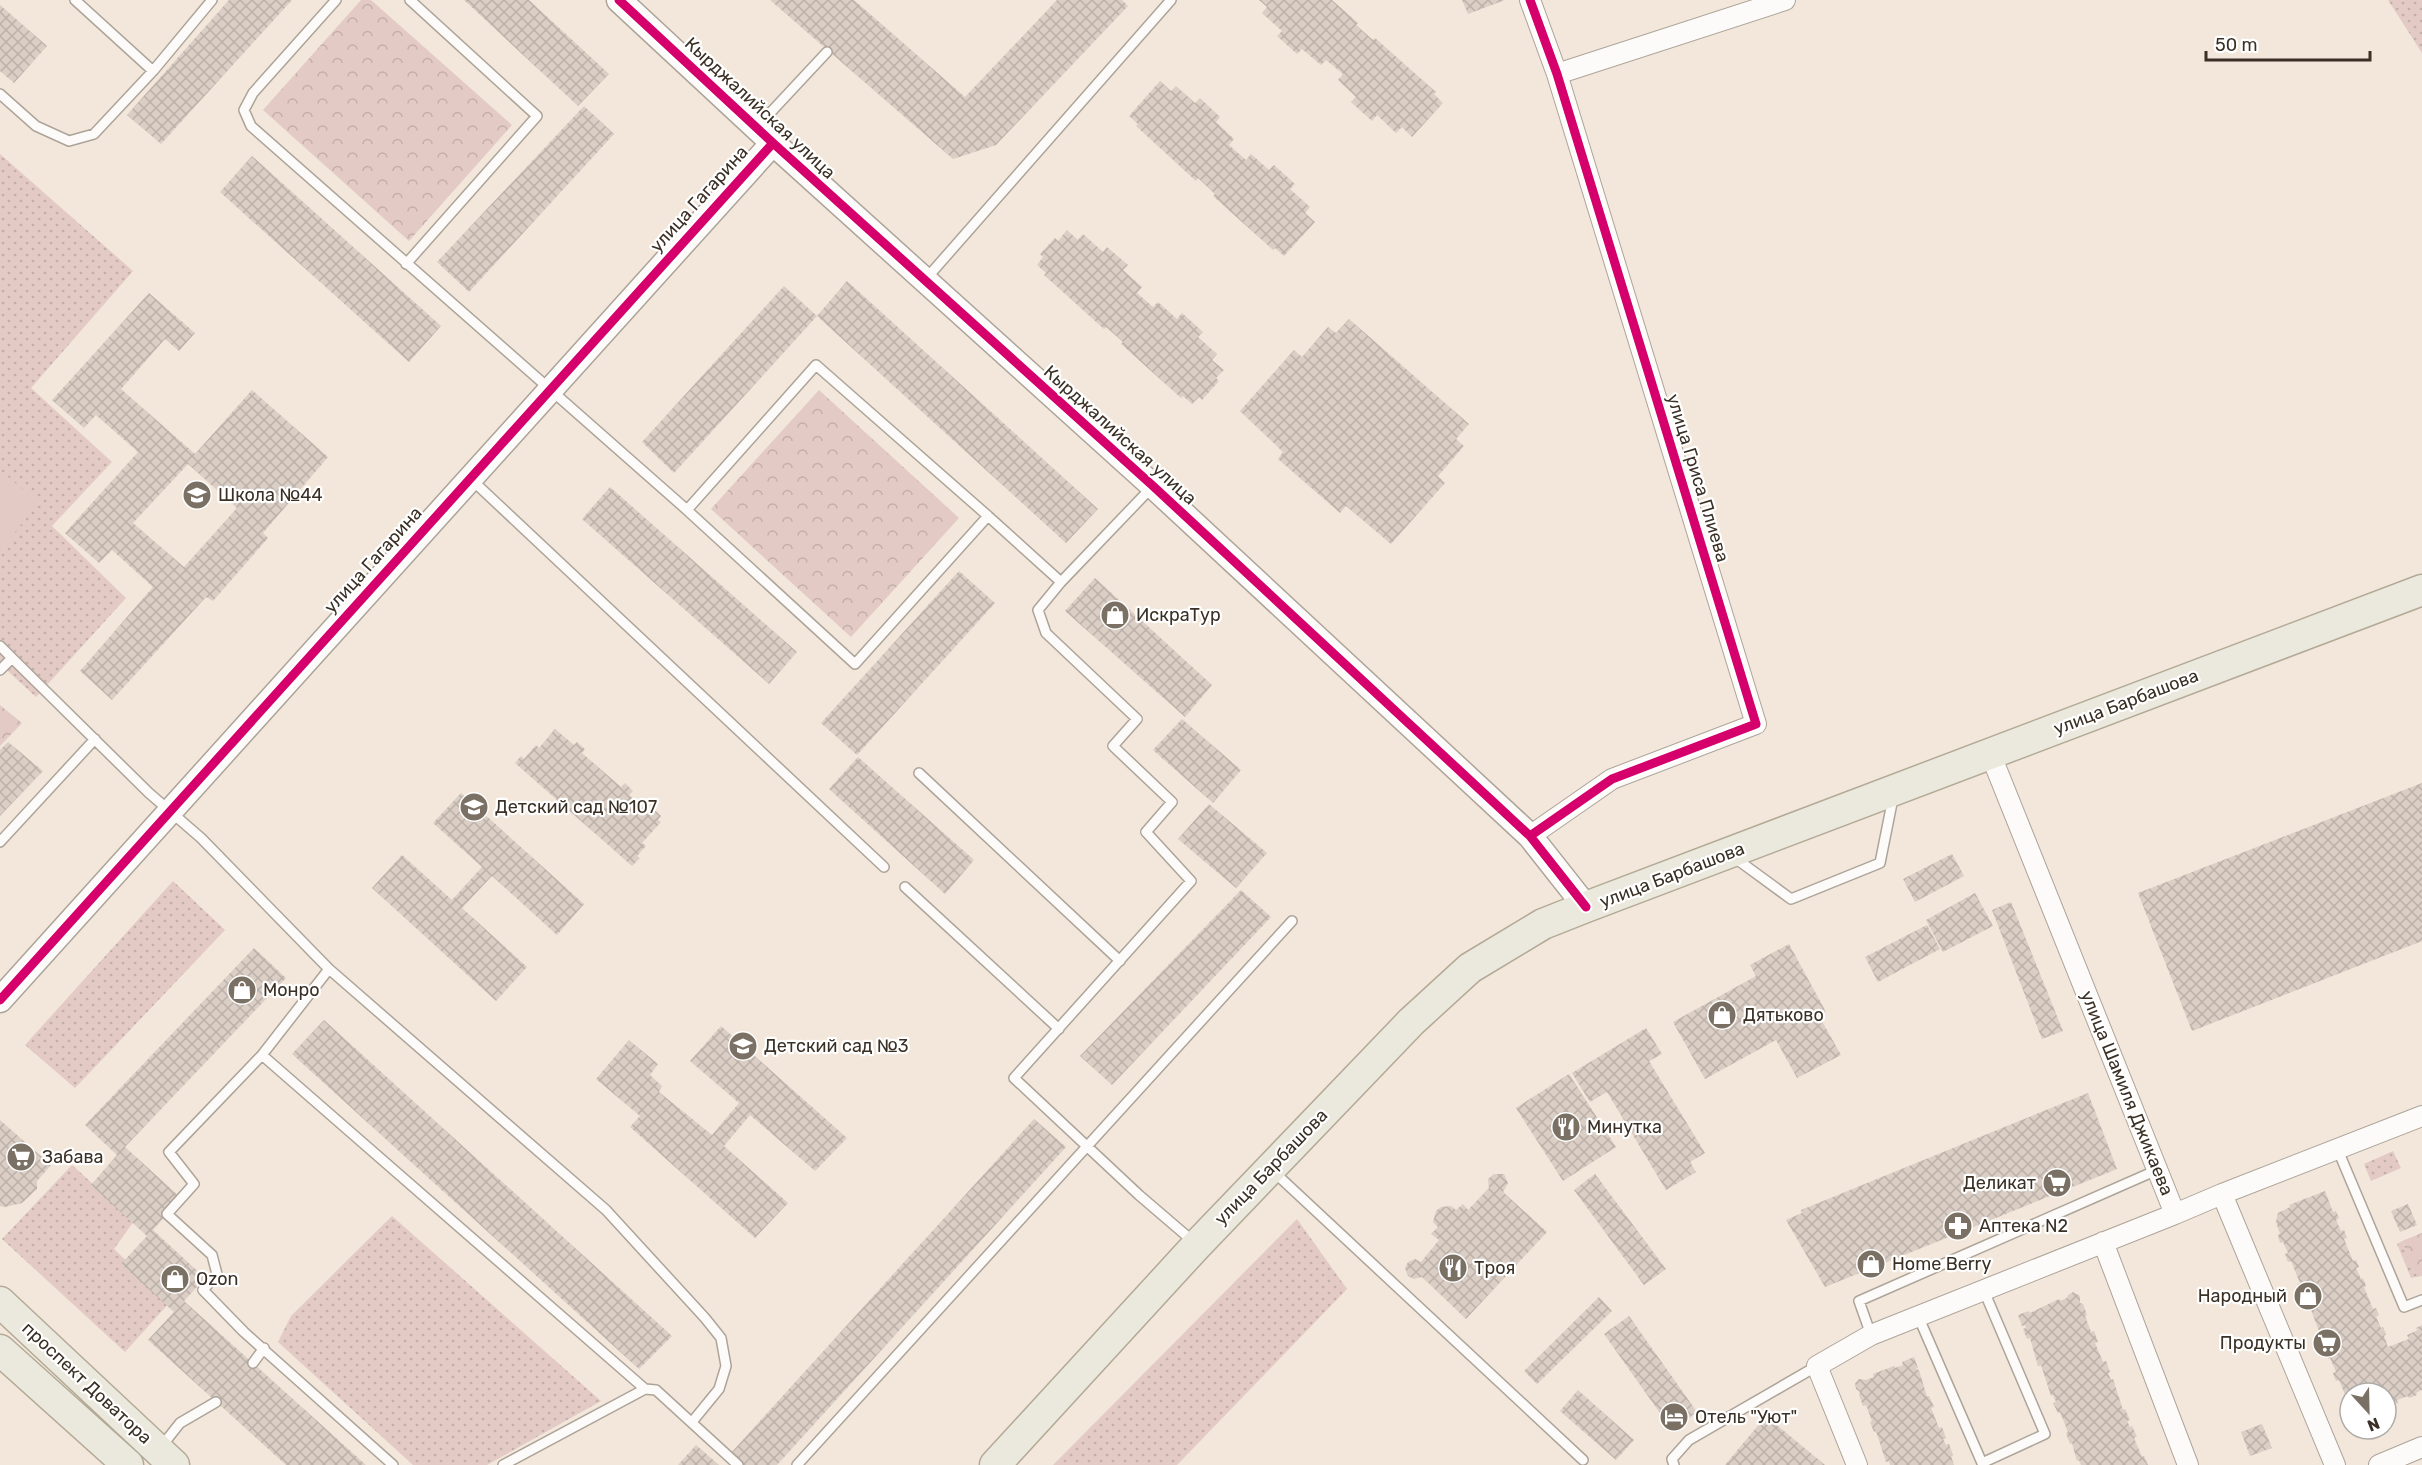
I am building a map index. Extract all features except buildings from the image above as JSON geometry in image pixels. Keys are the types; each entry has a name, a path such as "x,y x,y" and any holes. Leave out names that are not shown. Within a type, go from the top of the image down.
{"main road":[{"name":"улица Барбашова","path":"995,1465 1270,1168 1412,1022 1470,968 1543,924 2422,590"},
{"name":"проспект Доватора","path":"0,1302 166,1458"},
{"name":"проспект Доватора","path":"0,1350 128,1465"}],"street":[{"name":"Кырджалийская улица","path":"619,0 1153,486 1530,836 1586,907"},
{"name":"улица Гриса Плиева","path":"1530,0 1557,74 1756,723 1612,780 1530,836"},
{"path":"1557,74 1785,0"},
{"name":"улица Гагарина","path":"0,1000 773,142"},
{"name":"улица Шамиля Джикаева","path":"1990,753 2175,1214 2337,1149 2420,1122"},
{"path":"2222,1194 2335,1465"},
{"path":"1857,1465 1817,1366 1871,1335 2175,1214"},
{"path":"2103,1242 2187,1465"},
{"path":"2379,1465 2422,1447"}],"lane":[{"path":"75,0 153,71"},
{"path":"0,94 36,126 69,141 94,134 153,71 212,0"},
{"path":"336,0 254,93 244,110 251,126 687,510 855,664 987,516"},
{"path":"406,264 537,116 410,0"},
{"path":"925,280 1168,4 1157,0"},
{"path":"755,126 827,52"},
{"path":"687,510 816,365 1061,582"},
{"path":"470,477 884,867"},
{"path":"1153,486 1061,582 1038,610 1046,633 1137,719 1113,746 1172,802 1146,832 1191,881 1014,1078 1139,1195 1197,1245"},
{"path":"0,646 169,811 201,838 330,969 606,1210 705,1318 721,1338 726,1366 719,1389 692,1422"},
{"path":"0,670 12,658"},
{"path":"0,842 95,739"},
{"path":"919,773 1120,961"},
{"path":"1728,853 1791,899 1881,863 1894,791"},
{"path":"905,887 1059,1029"},
{"path":"797,1465 1292,921"},
{"path":"330,969 262,1055 169,1152 194,1184 167,1214 212,1255 217,1274 203,1290 244,1332 393,1465"},
{"path":"262,1055 645,1389"},
{"path":"2337,1149 2404,1307 2422,1300"},
{"path":"1270,1168 1583,1460"},
{"path":"1871,1335 1859,1301 2157,1170"},
{"path":"1918,1316 1982,1463 2045,1434 1984,1291"},
{"path":"253,1363 264,1348"},
{"path":"1674,1465 1672,1459 1689,1440 1817,1366"},
{"path":"503,1465 645,1389 656,1390 738,1465"},
{"path":"166,1458 180,1423 216,1402"}],"green space":[{"path":"361,0 371,0 512,125 409,241 263,110"},
{"path":"2388,0 2422,0 2422,53"},
{"path":"0,154 133,271 31,388 112,462 52,526 126,598 36,697 0,664"},
{"path":"819,390 959,518 851,637 711,509"},
{"path":"0,470 39,503 0,550"},
{"path":"0,705 22,723 0,746"},
{"path":"173,881 225,930 75,1088 25,1045"},
{"path":"2393,1151 2401,1168 2371,1181 2364,1164"},
{"path":"72,1165 134,1221 114,1249 170,1302 125,1352 2,1239"},
{"path":"392,1216 601,1401 487,1465 413,1465 278,1342 291,1316"},
{"path":"1297,1219 1347,1289 1177,1465 1053,1465"},
{"path":"2422,1233 2422,1271 2415,1274 2402,1241"},
{"path":"2402,1241 2415,1273 2422,1271 2422,1276 2411,1278 2397,1244"}],"cycle path":[{"path":"619,0 773,143 1153,486 1530,836 1586,907"},
{"path":"1530,0 1557,74 1756,724 1612,779 1530,836"},
{"path":"0,1000 773,143"}],"place":[{"name":"Школа №44","path":"197,495"},
{"name":"ИскраТур","path":"1115,615"},
{"name":"Детский сад №107","path":"474,807"},
{"name":"Монро","path":"242,990"},
{"name":"Дятьково","path":"1722,1015"},
{"name":"Детский сад №3","path":"743,1046"},
{"name":"Минутка","path":"1566,1127"},
{"name":"Забава","path":"21,1157"},
{"name":"Деликат","path":"2057,1183"},
{"name":"Аптека N2","path":"1958,1226"},
{"name":"Home Berry","path":"1871,1264"},
{"name":"Троя","path":"1453,1268"},
{"name":"Ozon","path":"175,1279"},
{"name":"Народный","path":"2308,1296"},
{"name":"Продукты","path":"2327,1343"},
{"name":"Отель \"Уют\"","path":"1674,1417"}]}
